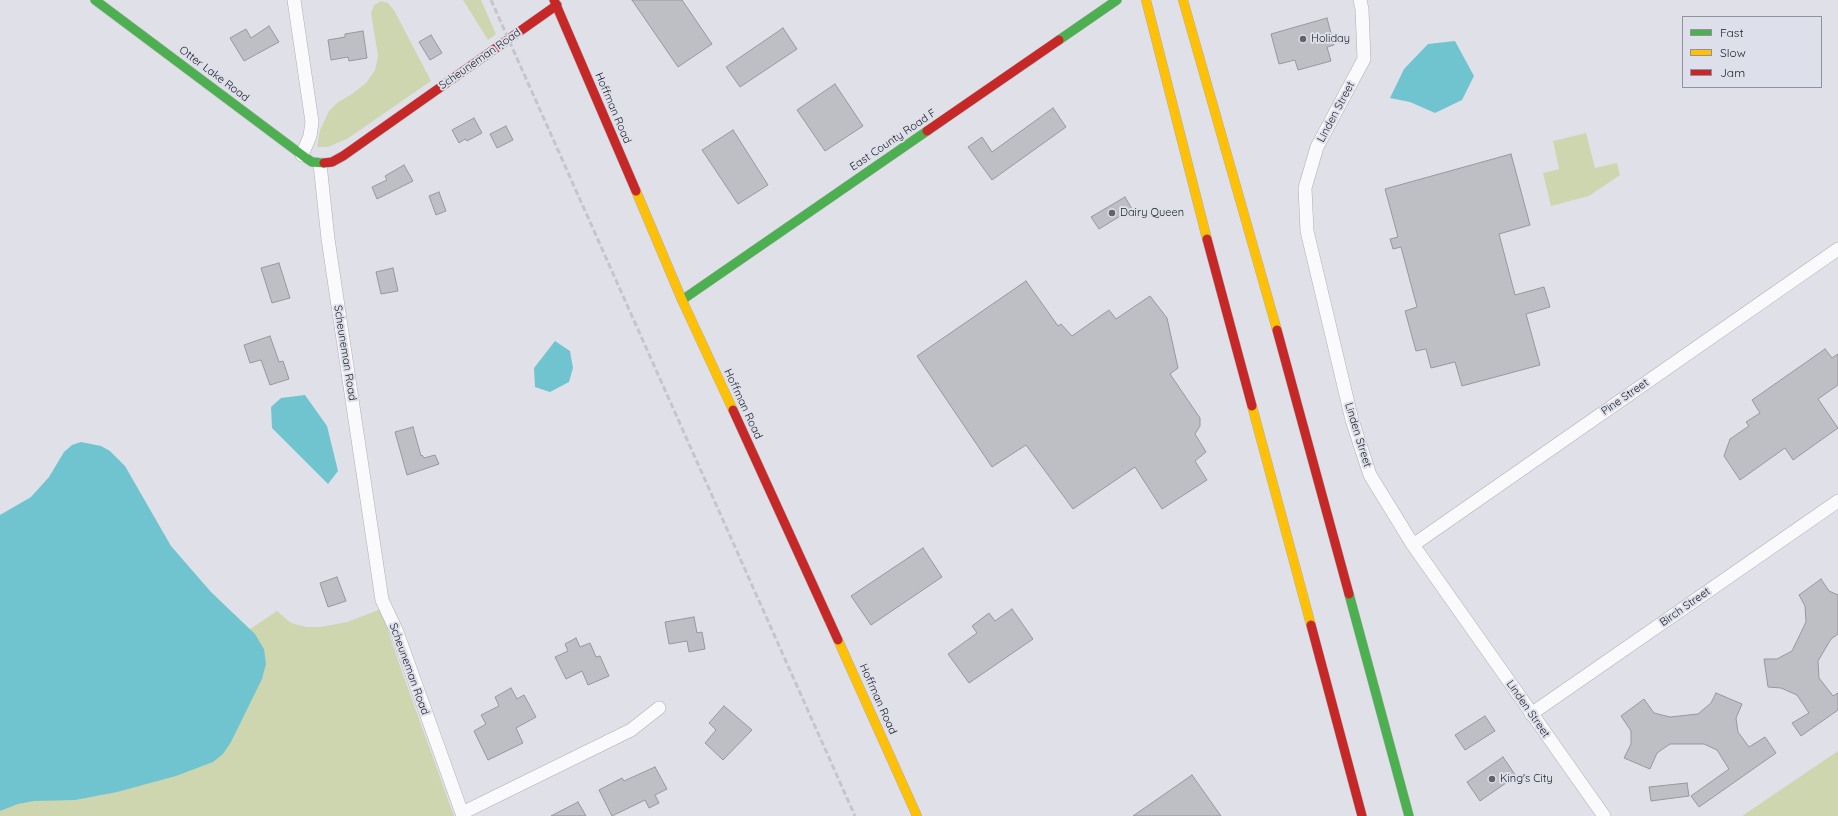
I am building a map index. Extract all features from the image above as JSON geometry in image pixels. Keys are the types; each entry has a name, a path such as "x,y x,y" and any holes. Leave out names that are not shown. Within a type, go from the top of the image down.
{"street":[{"name":"Otter Lake Road","path":"95,0 302,155 312,162 320,164"},
{"path":"294,0 312,122 310,136 302,155"},
{"name":"East County Road F","path":"682,300 1117,0"},
{"path":"1146,0 1211,256 1362,816"},
{"path":"1183,0 1288,367 1409,816"},
{"name":"Linden Street","path":"1360,0 1362,9 1364,59 1317,147 1305,188 1307,231 1352,420 1370,475 1413,545 1604,816"},
{"name":"Hoffman Road","path":"556,3 682,300 816,588 917,816"},
{"name":"Scheuneman Road","path":"556,3 343,156 329,163 320,164 328,239 382,600 397,632 462,814 631,730 660,708"},
{"name":"Pine Street","path":"1413,545 1838,249"},
{"name":"Birch Street","path":"1531,714 1838,501"}],"green space":[{"path":"463,0 481,0 496,34 488,40"},
{"path":"381,1 388,3 394,10 431,81 347,139 328,147 317,147 320,130 329,111 338,102 352,94 366,83 375,70 378,56 371,13 374,5"},
{"path":"1586,133 1595,168 1617,163 1620,175 1589,196 1551,206 1543,173 1559,169 1553,141"},
{"path":"381,609 454,816 0,816 0,742 264,649 250,629 277,611 291,623 306,627 320,627 347,622"},
{"path":"1838,751 1838,816 1742,816"}],"water":[{"path":"1455,41 1474,76 1462,100 1435,113 1410,102 1390,98 1404,69 1428,44"},
{"path":"555,341 570,351 573,368 569,382 550,392 535,387 534,368"},
{"path":"305,395 327,426 338,471 328,484 272,428 271,407 281,398"},
{"path":"81,442 101,446 110,451 125,466 171,546 211,592 255,634 264,649 266,664 262,679 231,742 223,754 213,762 176,776 117,792 75,800 34,801 18,804 0,811 0,515 31,497 49,477 64,452 72,445"}],"building":[{"path":"632,0 682,0 712,44 678,67"},
{"name":"Holiday","path":"1327,18 1334,45 1327,47 1331,61 1298,70 1295,60 1279,64 1271,34"},
{"path":"269,26 279,42 244,61 230,38 246,29 251,38"},
{"path":"783,28 797,49 740,87 726,67"},
{"path":"363,31 367,58 349,61 348,57 331,60 328,40 345,37 345,34"},
{"path":"431,35 442,53 430,60 419,42"},
{"path":"835,84 863,126 825,151 797,110"},
{"path":"1053,108 1066,127 992,180 968,147 982,137 992,152"},
{"path":"474,118 482,133 467,141 465,139 459,143 452,130"},
{"path":"506,126 513,140 497,148 490,134"},
{"path":"733,130 768,185 738,204 702,150"},
{"path":"1511,154 1530,225 1499,234 1515,295 1544,287 1550,307 1526,314 1540,365 1462,386 1455,362 1431,368 1426,349 1416,351 1405,311 1417,307 1401,247 1393,249 1390,239 1398,237 1385,189"},
{"path":"404,165 413,181 377,199 372,187 387,180 385,176"},
{"path":"439,192 446,211 436,215 429,196"},
{"name":"Dairy Queen","path":"1125,197 1132,209 1099,229 1091,217"},
{"path":"279,263 290,298 272,303 261,268"},
{"path":"393,268 398,291 381,294 376,272"},
{"path":"1026,281 1058,326 1061,324 1072,336 1109,310 1116,319 1150,296 1167,318 1178,368 1170,374 1200,418 1200,426 1195,434 1206,452 1195,461 1207,480 1162,509 1135,467 1073,509 1026,445 992,467 917,356"},
{"path":"270,336 279,362 283,361 289,379 270,385 261,360 250,363 244,345"},
{"path":"1825,349 1832,358 1838,354 1838,385 1818,399 1838,428 1793,460 1785,448 1740,480 1724,456 1730,439 1749,426 1746,422 1760,413 1752,400"},
{"path":"413,427 421,456 422,455 424,458 435,455 439,464 407,475 395,432"},
{"path":"923,548 942,577 871,625 851,596"},
{"path":"337,577 346,601 328,607 320,583"},
{"path":"1821,579 1829,591 1838,595 1838,634 1831,639 1818,661 1819,678 1833,696 1838,693 1838,710 1801,736 1792,723 1809,713 1797,695 1781,688 1768,687 1764,659 1777,659 1792,651 1806,622 1805,606 1799,595"},
{"path":"1012,609 1033,639 969,683 948,654 977,633 972,626 989,613 995,621"},
{"path":"694,617 697,633 702,632 705,649 689,652 687,641 669,644 665,622"},
{"path":"576,638 580,647 590,643 596,657 600,656 609,676 588,685 582,671 566,679 555,657 568,651 565,644"},
{"path":"511,688 517,699 524,695 536,717 516,728 523,743 488,760 474,731 486,724 481,715 499,706 495,697"},
{"path":"1716,693 1742,704 1736,718 1738,732 1749,747 1765,737 1776,753 1699,807 1691,796 1729,769 1717,750 1704,744 1670,744 1657,753 1650,769 1624,758 1631,744 1631,731 1621,716 1644,699 1654,713 1670,717 1698,714 1711,703"},
{"path":"724,706 752,730 723,760 705,743 716,730 709,723"},
{"path":"1485,716 1495,731 1465,750 1455,735"},
{"name":"King's City","path":"1503,757 1516,776 1480,801 1467,782"},
{"path":"655,767 667,789 655,795 659,803 649,808 645,800 612,816 599,790 622,778 624,781"},
{"path":"1192,775 1221,816 1133,816"},
{"path":"1687,783 1689,796 1651,801 1649,787"},
{"path":"578,802 586,816 551,816"}],"railway":[{"path":"491,0 855,816"}],"traffic: fast":[{"path":"95,0 306,158 312,162 324,163"},
{"path":"1059,40 1117,0"},
{"path":"682,300 927,131"},
{"path":"1349,594 1409,816"}],"traffic: slow":[{"path":"1146,0 1207,239"},
{"path":"1183,0 1277,330"},
{"path":"636,191 682,300 733,410"},
{"path":"1252,406 1311,625"},
{"path":"838,640 917,816"}],"traffic: jam":[{"path":"554,0 636,191"},
{"path":"324,163 332,162 343,156 557,5"},
{"path":"927,131 1059,40"},
{"path":"1207,239 1252,406"},
{"path":"1277,330 1349,594"},
{"path":"733,410 838,640"},
{"path":"1311,625 1362,816"}],"place":[{"name":"Holiday","path":"1303,39"},
{"name":"Dairy Queen","path":"1112,213"},
{"name":"King's City","path":"1492,779"}]}
